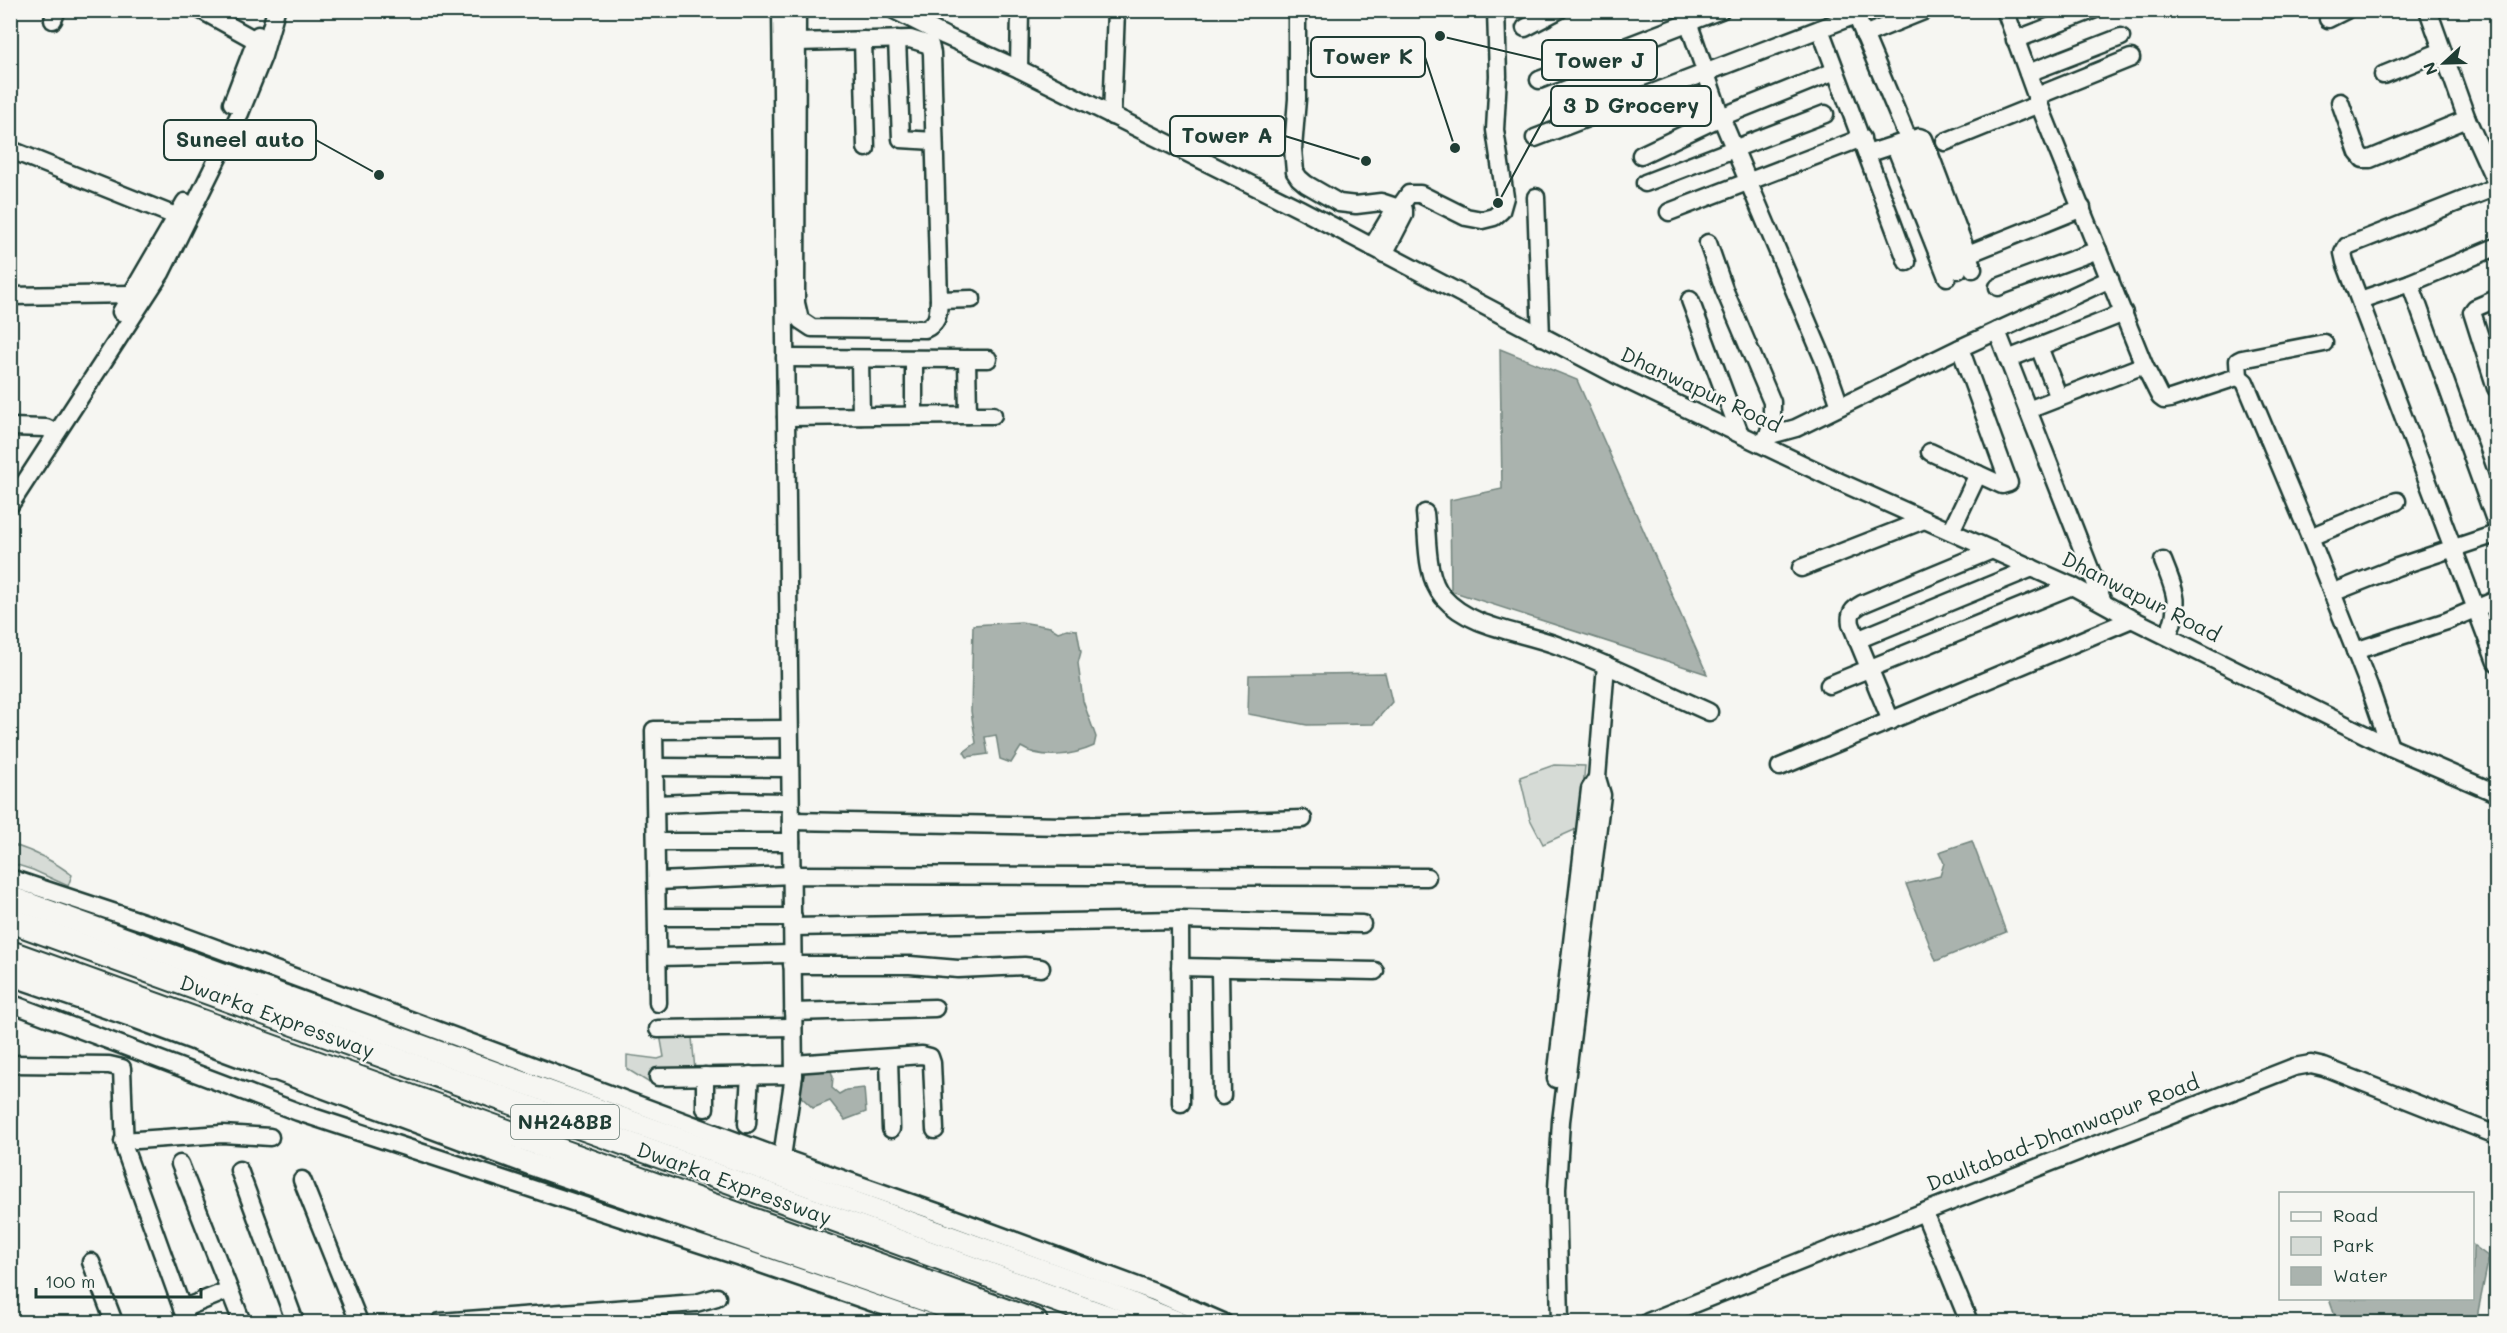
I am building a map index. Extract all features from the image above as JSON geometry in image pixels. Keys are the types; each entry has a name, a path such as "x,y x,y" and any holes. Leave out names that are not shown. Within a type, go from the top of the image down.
{"highway":[{"name":"Dwarka Expressway","path":"10,920 1119,1323"},
{"name":"Dwarka Expressway","path":"10,952 1035,1323"},
{"path":"270,992 287,1006 441,1067 469,1087"},
{"path":"273,1068 302,1068 438,1119 455,1113"}],"main road":[{"path":"10,897 1108,1294 1177,1323"},
{"path":"10,974 531,1164 987,1323"}],"street":[{"path":"201,10 257,41"},
{"path":"10,296 138,296 161,273 189,220 235,111 265,10"},
{"path":"13,492 138,296 263,56 276,10"},
{"path":"781,10 794,1069 782,1157"},
{"path":"796,42 904,39 930,45 939,300 937,320 932,326 925,329 812,328 800,320 796,303 796,42 797,10"},
{"name":"Dhanwapur Road","path":"894,10 916,17 1300,209 1541,337 1740,434 1766,440 1924,520 2073,586 2132,619 2390,747 2496,793"},
{"path":"1019,69 1020,10"},
{"path":"1112,116 1116,10"},
{"path":"1297,10 1297,99 1293,149 1295,172 1306,184 1340,202 1356,205 1381,202 1399,208"},
{"path":"1378,251 1394,210 1399,208 1406,196 1416,193 1466,217 1482,220 1494,217 1501,212 1505,197 1496,130 1498,76 1496,10"},
{"path":"1525,28 1559,10"},
{"path":"1539,80 1686,17 1720,10"},
{"path":"1864,35 1926,10"},
{"path":"2015,40 2093,10"},
{"path":"2328,19 2346,10"},
{"path":"2428,10 2467,119 2496,185 2347,246 2343,253 2344,262 2496,662"},
{"path":"2008,12 2015,40 2038,100 2144,365 2160,397 2164,400 2225,379 2239,377"},
{"path":"1535,138 1856,15 1902,143 1962,267"},
{"path":"916,17 904,39 901,139 934,141"},
{"path":"1686,17 1721,117 1825,363 1840,406"},
{"path":"1820,29 1907,262"},
{"path":"2028,73 2121,37"},
{"path":"863,40 866,148"},
{"path":"2383,75 2442,51"},
{"path":"1945,142 2131,58"},
{"path":"1641,155 1721,117 1835,71"},
{"path":"2340,102 2358,153 2363,159 2370,159 2467,119"},
{"path":"1645,183 1825,114"},
{"path":"1669,212 1748,183 1865,146 1902,143 1919,137 1924,139 1962,267"},
{"path":"16,152 178,217"},
{"path":"1536,197 1541,337"},
{"path":"1962,267 2082,208"},
{"path":"1708,243 1724,289 1772,402 1772,422 1766,440"},
{"path":"2360,300 2410,283 2496,247"},
{"path":"1998,287 2098,250"},
{"path":"1766,440 1796,428 1960,348 2110,279"},
{"path":"2410,283 2491,490 2496,522"},
{"path":"939,300 972,299"},
{"path":"2496,299 2475,308 2472,312 2496,388"},
{"path":"1690,300 1740,434"},
{"path":"2008,359 2124,313"},
{"path":"1997,331 2103,602"},
{"path":"2324,343 2242,359 2237,366 2239,377 2250,392 2310,537 2390,747"},
{"path":"2039,347 2059,398"},
{"path":"1930,452 2002,485 2008,483 1960,348"},
{"path":"785,358 988,359"},
{"path":"860,359 861,416"},
{"path":"914,359 914,416"},
{"path":"967,359 968,415"},
{"path":"2028,410 2144,365"},
{"path":"786,417 993,415"},
{"path":"10,427 51,431"},
{"path":"1952,531 1978,474"},
{"path":"2310,537 2397,501"},
{"path":"1425,513 1431,572 1442,596 1450,603 1479,623 1529,636 1606,665 1709,712"},
{"path":"1801,568 1924,520"},
{"path":"2332,593 2397,567 2496,534"},
{"path":"1891,721 1857,640 1850,616 1855,608 1992,550"},
{"path":"2163,561 2176,603 2176,615 2168,635"},
{"path":"1857,640 2032,568"},
{"path":"1829,685 2073,586"},
{"path":"2355,651 2447,621 2496,600"},
{"path":"1780,767 2132,619"},
{"path":"1550,1323 1548,1175 1551,1118 1602,795 1597,778 1606,665"},
{"path":"658,1004 658,881 653,734 656,729 789,729"},
{"path":"655,767 790,768"},
{"path":"656,804 731,801 790,802"},
{"path":"791,820 1066,826 1303,819"},
{"path":"657,842 791,842"},
{"path":"658,881 791,875 1427,877"},
{"path":"10,878 170,931 1154,1292 1223,1323"},
{"path":"658,917 793,922 1180,920 1362,924"},
{"path":"1180,920 1181,1103"},
{"path":"659,957 792,960 958,969 1024,966 1041,968"},
{"path":"1180,967 1375,972"},
{"path":"1220,969 1222,1096"},
{"path":"1560,1323 1557,1248 1558,1177 1573,987"},
{"path":"10,1003 298,1112 702,1244 929,1323"},
{"path":"658,1029 935,1008"},
{"path":"123,1045 123,1141 184,1316 230,1290"},
{"path":"658,1077 750,1075 922,1055 930,1057 932,1063 935,1130"},
{"path":"889,1058 891,1129"},
{"path":"10,1064 109,1065 122,1068"},
{"name":"Daultabad-Dhanwapur Road","path":"1648,1323 2294,1067 2311,1064 2324,1067 2496,1135"},
{"path":"747,1124 750,1075"},
{"path":"705,1076 705,1108"},
{"path":"123,1141 222,1134 270,1137"},
{"path":"180,1164 242,1323"},
{"path":"239,1170 295,1323"},
{"path":"302,1180 359,1323"},
{"path":"1924,1212 1969,1323"},
{"path":"91,1262 114,1323"},
{"path":"440,1323 696,1303 717,1297"}],"green space":[{"path":"1554,765 1585,766 1579,828 1543,844 1530,819 1520,777"},
{"path":"11,844 43,856 72,875 68,886 11,863"},
{"path":"658,1023 691,1027 695,1070 656,1074 648,1082 627,1069 627,1055 658,1059 664,1057"}],"water":[{"path":"1500,349 1577,380 1707,674 1451,591 1450,500 1502,489"},
{"path":"1021,622 1050,627 1058,632 1067,629 1077,630 1081,652 1078,663 1083,701 1096,737 1094,746 1057,755 1038,754 1021,747 1011,763 1000,759 996,735 985,737 988,754 967,757 964,752 976,743 971,711 973,625"},
{"path":"1385,673 1392,702 1373,724 1307,725 1248,714 1249,675"},
{"path":"1972,841 2006,932 1936,961 1906,884 1940,876 1944,863 1939,852"},
{"path":"806,1065 829,1065 833,1077 832,1088 839,1094 846,1090 864,1088 866,1112 845,1120 830,1101 813,1108 797,1093"},
{"path":"2474,1246 2489,1257 2476,1322 2337,1322 2329,1300 2474,1300"}],"place":[{"name":"Tower J","path":"1440,36"},
{"name":"Tower K","path":"1455,148"},
{"name":"Tower A","path":"1366,161"},
{"name":"Suneel auto","path":"379,175"},
{"name":"3 D Grocery","path":"1498,203"}]}
